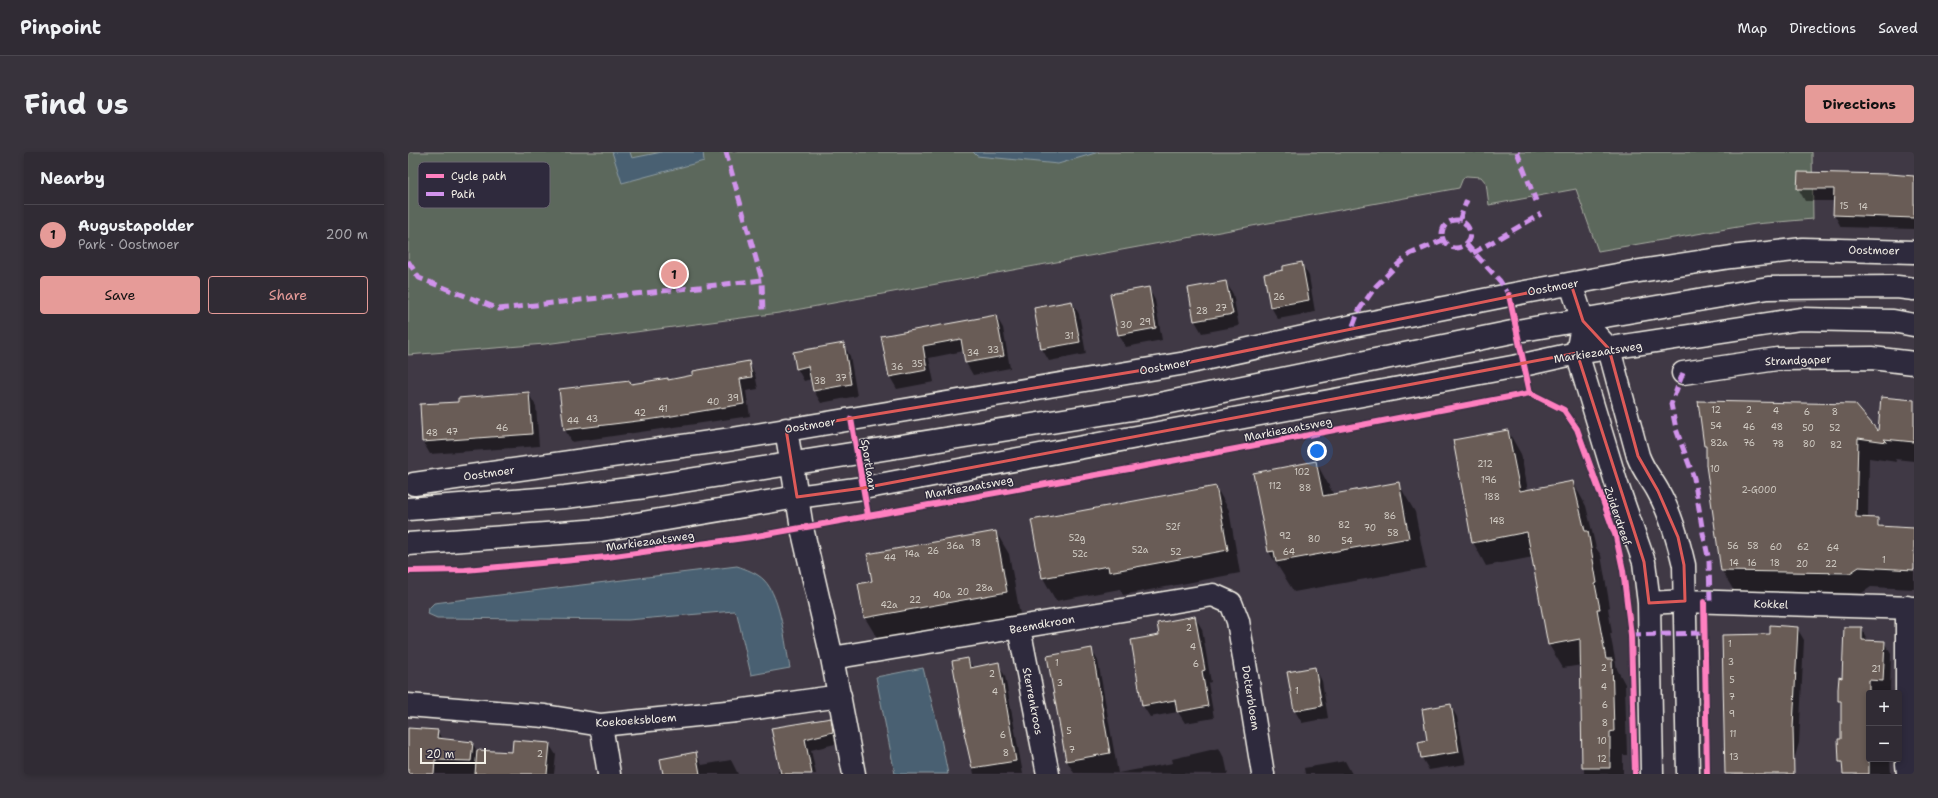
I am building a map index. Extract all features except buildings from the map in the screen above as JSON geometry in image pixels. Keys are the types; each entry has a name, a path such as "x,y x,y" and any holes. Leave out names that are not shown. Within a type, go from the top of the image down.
{"street":[{"name":"Oostmoer","path":"414,484 732,439 1186,363 1361,324 1571,284 1731,257 1803,249 1914,252"},
{"name":"Zuiderdreef","path":"1571,284 1583,320 1609,349 1638,456 1644,471 1658,491 1678,537 1684,565 1688,774"},
{"path":"408,510 587,494 645,487 1145,407 1517,331 1768,288 1897,287 1914,289"},
{"name":"Markiezaatsweg","path":"408,544 601,530 797,497 863,488 1515,366 1577,353 1800,319 1893,321 1914,325"},
{"name":"Zuiderdreef","path":"1583,320 1577,353 1616,482 1644,562 1649,603 1652,774"},
{"name":"Strandgaper","path":"1683,373 1777,359 1872,358 1914,363"},
{"path":"786,429 802,528 832,658 854,774"},
{"name":"Beemdkroon","path":"832,658 1213,595 1231,603 1238,621"},
{"name":"Kokkel","path":"1649,603 1685,602 1911,608"},
{"path":"1908,774 1911,608"},
{"name":"Dotterbloem","path":"1238,621 1263,774"},
{"name":"Sterrenkroos","path":"1019,628 1048,774"},
{"name":"Koekoeksbloem","path":"408,705 545,716 601,724 736,711 840,696"},
{"path":"601,724 609,774"}],"highlighted area":[{"path":"1571,284 1583,321 1609,349 1638,456 1658,491 1678,537 1684,565 1685,601 1649,603 1644,562 1577,353 863,488 797,497 786,429 1186,363"}],"green space":[{"path":"408,152 1812,152 1813,219 1755,224 1598,251 1576,189 1489,205 1486,183 1481,177 1466,176 1463,178 1459,188 779,313 545,344 408,355"}],"water":[{"path":"612,152 630,152 632,158 662,152 703,152 704,161 622,183"},
{"path":"973,152 1099,152 1058,164 977,156"},
{"path":"737,566 758,575 770,588 775,598 782,621 790,668 751,675 737,614 734,611 628,620 437,618 428,614 429,608 434,603"},
{"path":"923,668 941,739 948,774 895,774 876,677"}],"marked path":[{"path":"726,152 762,280"},
{"path":"1517,152 1536,201"},
{"path":"1459,221 1467,200"},
{"path":"1473,253 1541,214"},
{"path":"1456,220 1466,224 1470,234 1466,244 1456,248 1446,244 1442,234 1446,224 1456,220"},
{"path":"1353,326 1359,310 1376,286 1396,266 1410,254 1443,240"},
{"path":"1466,244 1500,281 1509,295"},
{"path":"408,261 419,278 499,309 762,280 763,314"},
{"path":"1683,373 1671,404 1676,429 1694,478 1709,561 1710,602"},
{"path":"1631,635 1704,633"}],"cycle path":[{"path":"1509,295 1530,393 1564,410 1577,429 1616,537 1623,570 1631,635 1635,774"},
{"path":"408,571 465,570 607,557 751,537 1129,469 1530,393"},
{"name":"Sportlaan","path":"851,419 868,515"},
{"path":"1704,602 1707,774"}],"place":[{"name":"Augustapolder","path":"674,274"}]}
